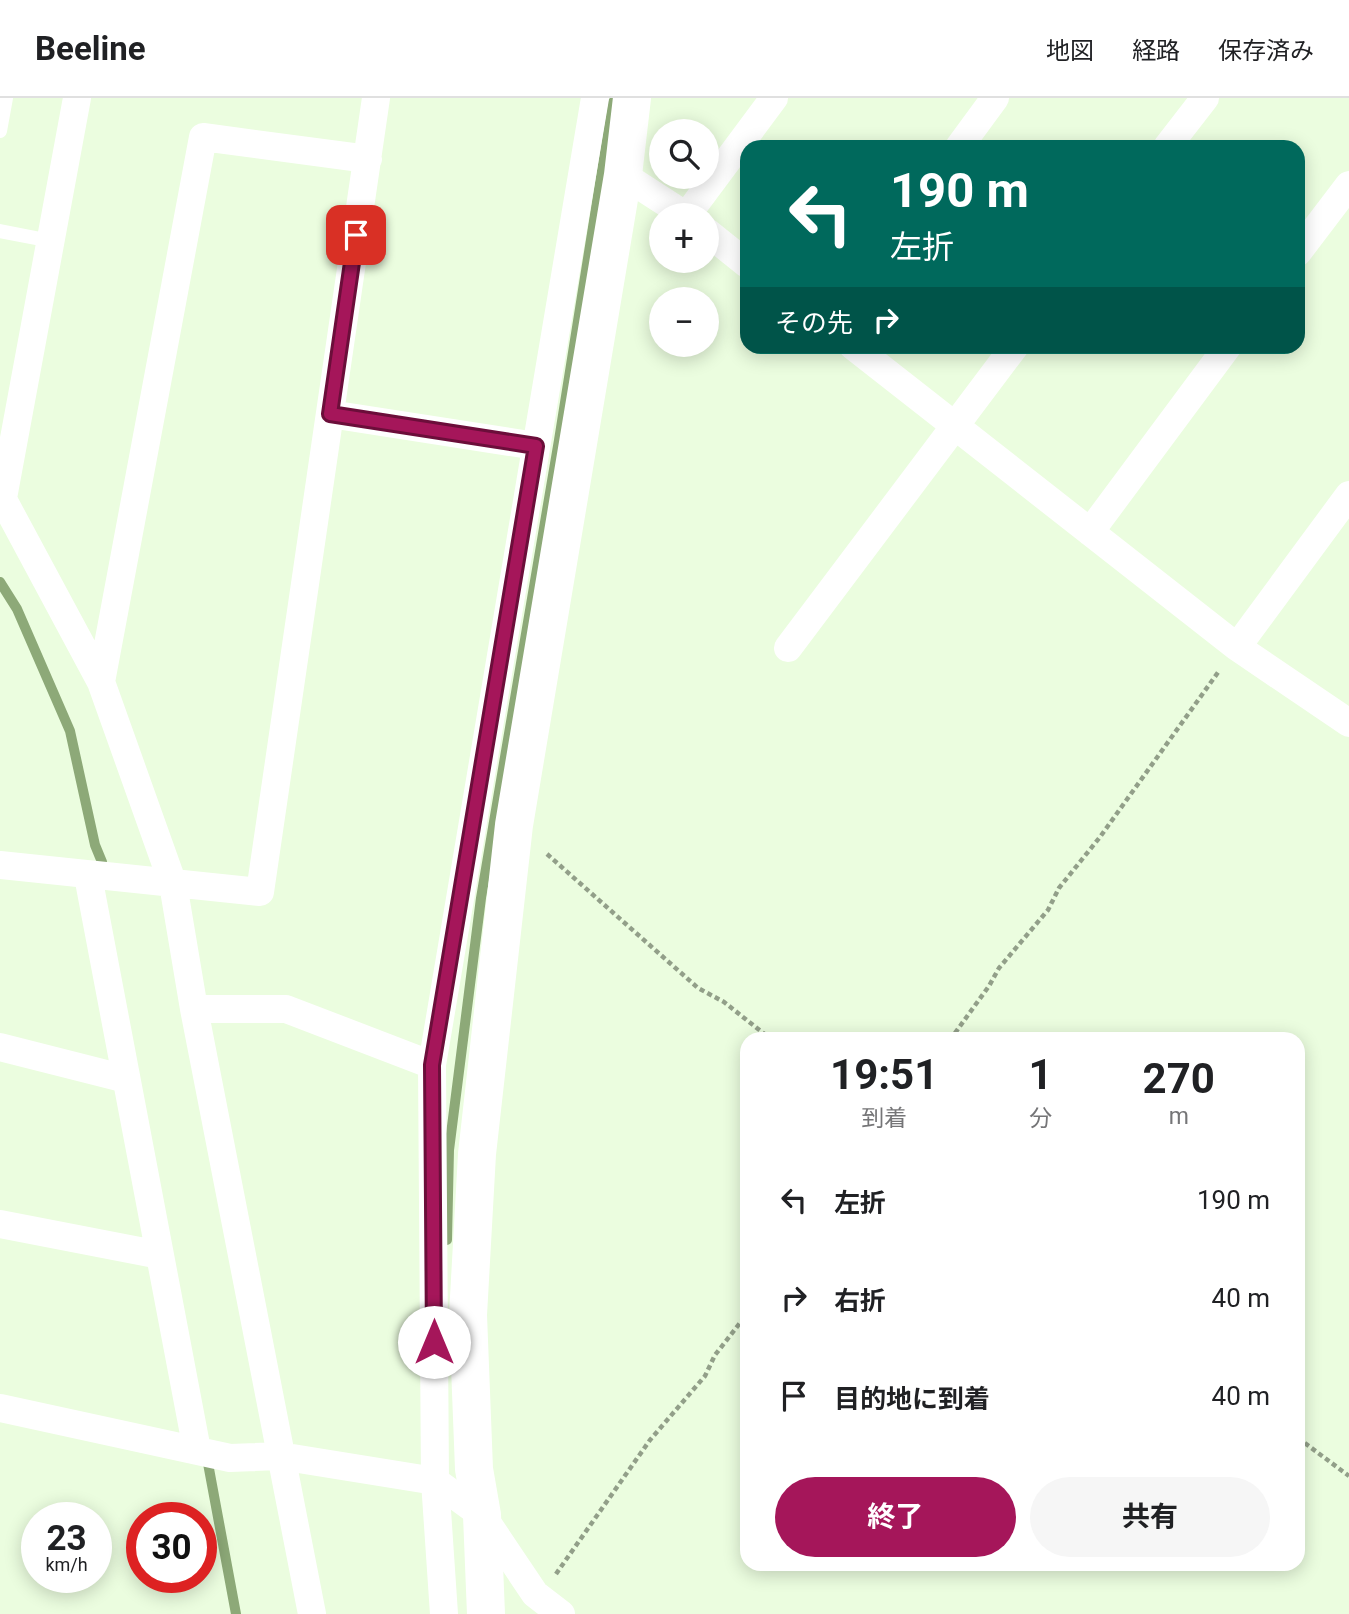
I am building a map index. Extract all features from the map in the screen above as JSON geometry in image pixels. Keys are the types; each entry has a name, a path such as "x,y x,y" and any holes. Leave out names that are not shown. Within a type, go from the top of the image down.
{"street":[{"path":"77,98 2,496 101,682 173,884 194,1009 312,1614"},
{"path":"0,865 260,892 376,98"},
{"path":"444,1614 435,1480 432,1065 595,98"},
{"path":"486,1614 482,1514 474,1469 468,1315 477,1154 514,825 623,175 632,98"},
{"path":"742,140 774,98"},
{"path":"964,140 995,98"},
{"path":"1172,140 1205,98"},
{"path":"101,682 203,137 368,159"},
{"path":"695,203 740,143"},
{"path":"623,175 667,203"},
{"path":"1305,244 1349,185"},
{"path":"719,242 740,258"},
{"path":"863,354 1237,646 1349,723"},
{"path":"788,648 1010,354"},
{"path":"1090,532 1222,354"},
{"path":"330,414 536,446"},
{"path":"1237,646 1349,495"},
{"path":"88,876 197,1450"},
{"path":"194,1009 286,1009 432,1065"},
{"path":"0,1047 126,1079"},
{"path":"0,1224 160,1255"},
{"path":"0,1408 230,1458 280,1456 435,1480 482,1514 550,1606"}],"lane":[{"path":"0,131 6,98"},
{"path":"0,230 51,241"}],"path":[{"path":"956,1032 999,968 1048,910 1059,888 1100,837 1237,646"},
{"path":"514,825 698,988 724,1002 762,1032"},
{"path":"550,1606 650,1440 705,1377 715,1355 740,1323"},
{"path":"1305,1442 1349,1476"}],"waterway":[{"path":"447,1240 449,1150 481,898 613,102"},
{"path":"0,582 17,609 70,731 95,845 102,862 101,873"},
{"path":"207,1458 236,1614"}],"route":[{"path":"356,235 330,414 536,446 432,1065 434,1342"}]}
